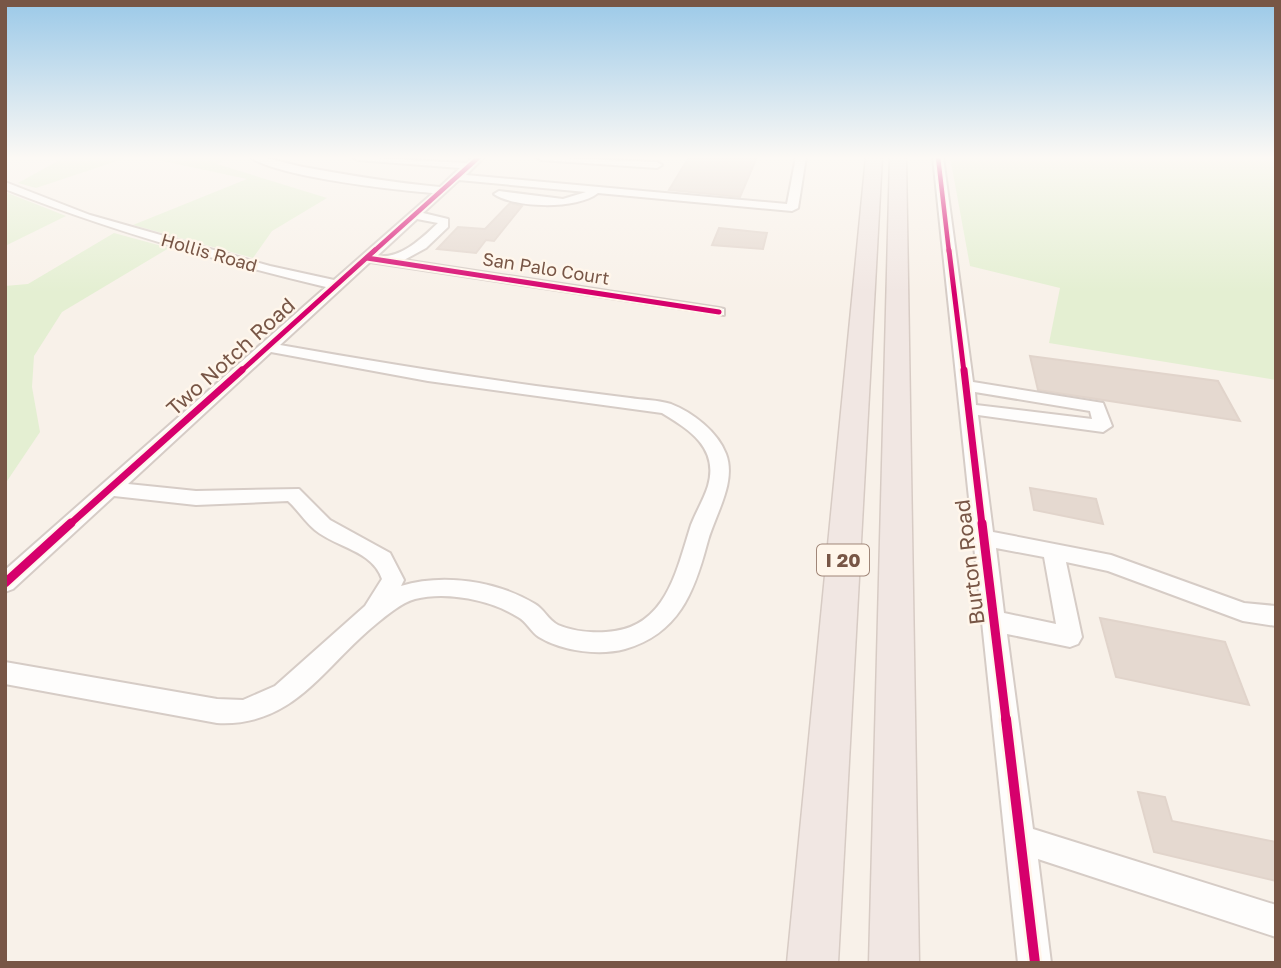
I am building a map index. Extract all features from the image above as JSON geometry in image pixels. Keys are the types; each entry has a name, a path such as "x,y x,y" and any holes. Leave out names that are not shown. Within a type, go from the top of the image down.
{"highway":[{"name":"I 20","path":"812,963 871,202"},
{"name":"I 20","path":"894,963 898,202"}],"street":[{"name":"Hollis Road","path":"48,202 141,234 301,278 337,285"},
{"name":"Two Notch Road","path":"5,583 428,202"},
{"path":"756,202 792,208 793,202"},
{"name":"Burton Road","path":"944,202 1035,963"},
{"path":"391,262 422,245 444,224 444,221 414,215"},
{"name":"San Palo Court","path":"367,258 719,312"},
{"path":"5,673 216,711 243,712 270,703 285,692 374,610 405,593 433,588 463,589 528,610 544,628 597,643 624,640 652,629 670,611 686,583 701,528 718,483 719,471 710,437 666,408 389,371 267,347"},
{"path":"966,386 1097,407 1103,426 969,408"},
{"path":"110,488 196,498 292,494 323,526 381,555 390,567 393,580 374,610"},
{"path":"984,538 1111,563 1243,612 1276,616"},
{"path":"995,621 1070,637 1053,551"},
{"path":"1020,839 1276,921"}],"green space":[{"path":"5,202 31,202 66,216 5,246"},
{"path":"190,202 320,202 272,231 253,258 133,225"},
{"path":"958,202 1276,202 1276,380 1049,343 1060,288 970,266"},
{"path":"114,233 169,248 62,312 34,356 32,387 40,432 5,484 5,286 28,284"}],"building":[{"path":"510,203 522,206 494,241 486,240 476,253 437,249 458,227 485,229"},
{"path":"719,228 767,233 763,249 712,245"},
{"path":"1030,356 1218,381 1240,421 1038,390"},
{"path":"1030,488 1096,499 1103,524 1034,510"},
{"path":"1100,618 1225,642 1249,705 1116,677"},
{"path":"1138,792 1165,797 1172,821 1276,842 1276,881 1154,852"}],"cycle path":[{"path":"5,583 429,202"},
{"path":"943,202 1035,963"},
{"path":"367,258 719,312"}]}
